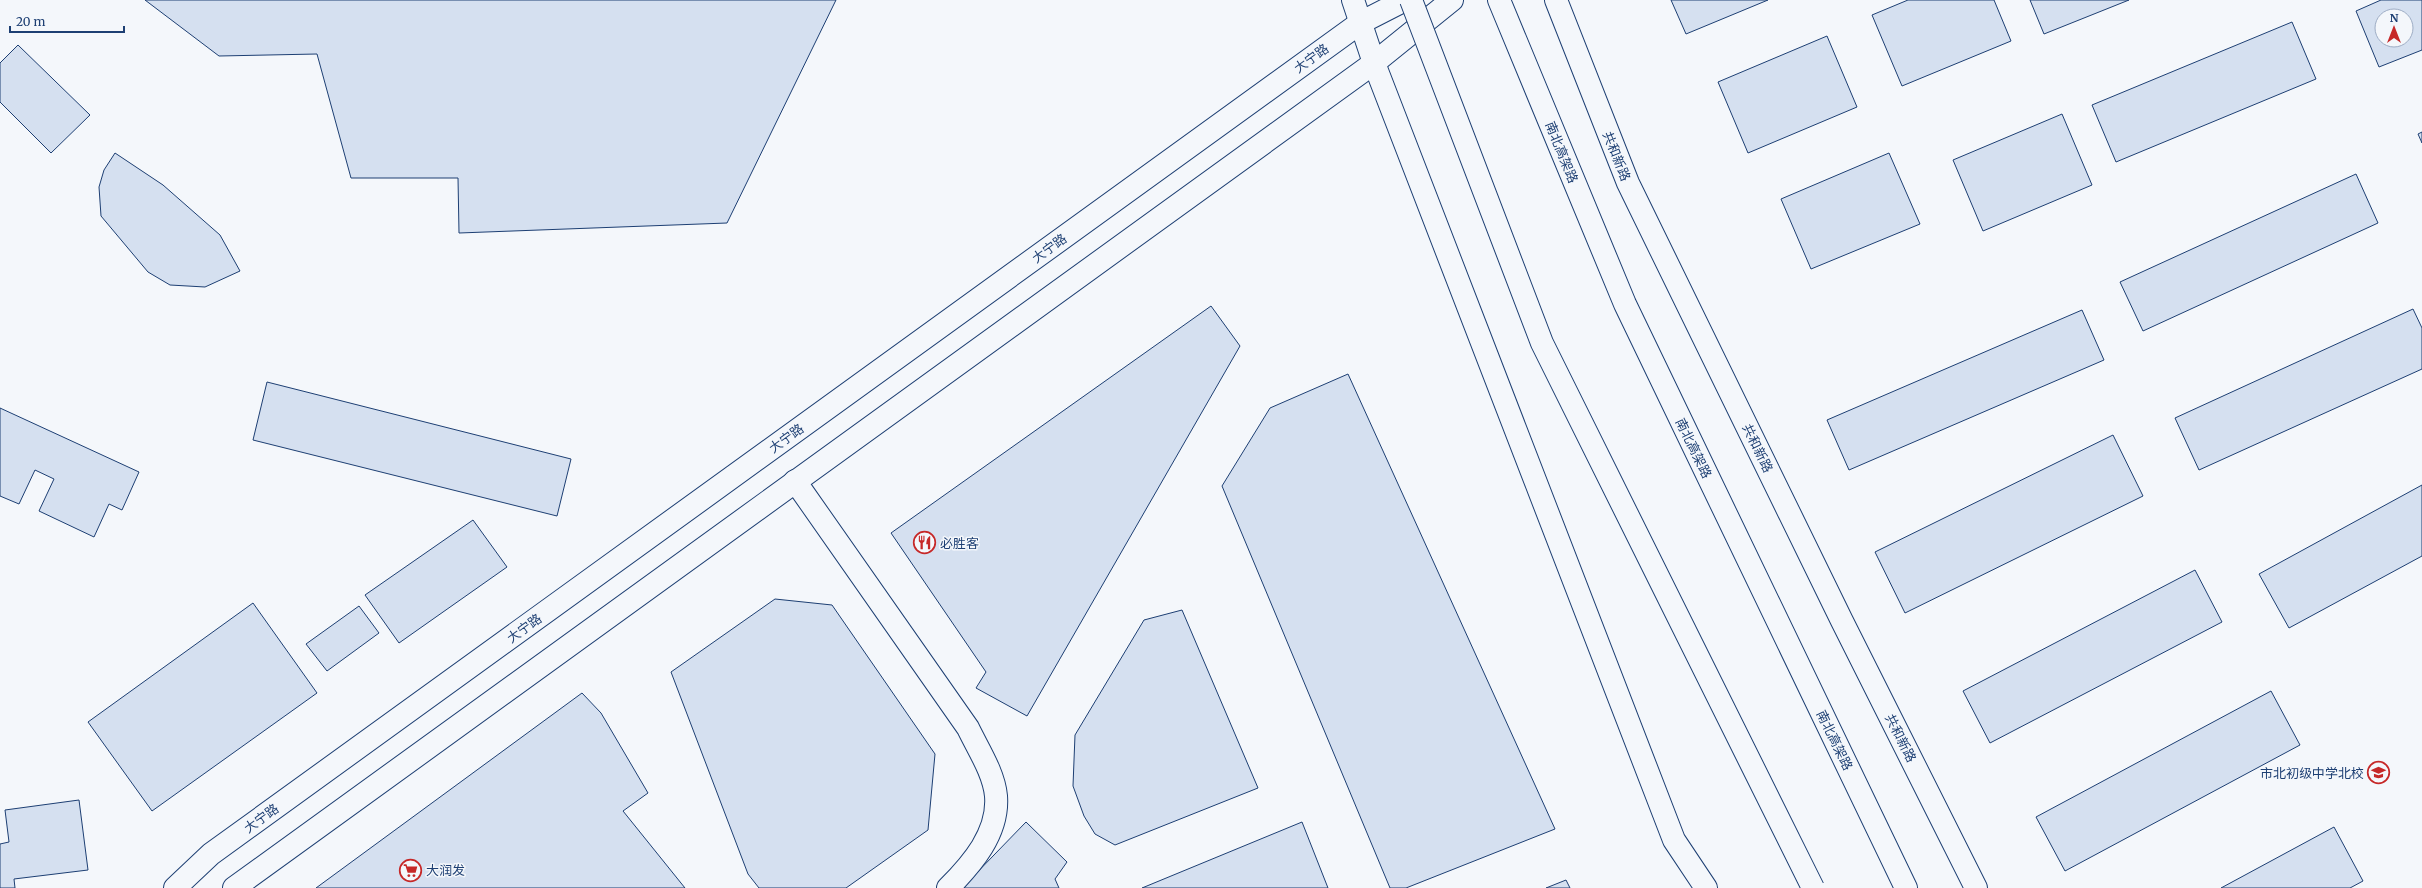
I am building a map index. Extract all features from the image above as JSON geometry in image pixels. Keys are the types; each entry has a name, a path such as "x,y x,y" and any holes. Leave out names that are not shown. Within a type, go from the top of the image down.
{"main road":[{"path":"1353,0 1374,63 1674,840 1706,888"},
{"name":"大宁路","path":"175,888 218,850 1360,23 1405,0"},
{"path":"1410,0 1542,343 1813,888"},
{"path":"234,888 1374,63 1452,0"},
{"name":"南北高架路","path":"1499,0 1625,304 1906,888"},
{"name":"共和新路","path":"1556,0 1628,183 1839,614 1976,888"},
{"path":"796,481 968,728 987,767 996,796 993,825 974,861 948,888"}],"building":[{"path":"145,0 836,0 727,223 459,233 458,178 351,178 317,54 219,56"},
{"path":"1671,0 1768,0 1686,34"},
{"path":"1908,0 1994,0 2011,41 1902,86 1872,15"},
{"path":"2030,0 2129,0 2044,34"},
{"path":"2381,0 2422,0 2422,50 2379,67 2356,11"},
{"path":"2292,22 2316,79 2116,162 2092,105"},
{"path":"1827,36 1857,107 1748,153 1718,82"},
{"path":"18,45 90,115 51,153 0,102 0,63"},
{"path":"2062,114 2092,185 1983,231 1953,160"},
{"path":"2422,132 2422,143 2418,134"},
{"path":"115,153 163,185 220,235 240,271 205,287 170,285 148,272 101,216 99,187 104,170"},
{"path":"1889,153 1920,224 1811,269 1781,199"},
{"path":"2356,174 2378,223 2143,331 2120,282"},
{"path":"1211,306 1240,346 1027,716 976,688 986,672 891,533"},
{"path":"2413,309 2422,328 2422,369 2199,470 2175,418"},
{"path":"2082,310 2104,360 1849,470 1827,420"},
{"path":"1348,374 1555,829 1406,888 1390,888 1222,486 1270,408"},
{"path":"267,382 571,459 557,516 253,440"},
{"path":"0,408 139,472 122,510 109,504 94,537 39,511 54,479 35,470 19,504 0,496"},
{"path":"2113,435 2143,496 1905,613 1875,552"},
{"path":"2422,485 2422,556 2289,628 2259,574"},
{"path":"473,520 507,567 399,643 365,595"},
{"path":"2195,570 2222,622 1990,743 1963,691"},
{"path":"775,599 832,605 935,754 928,830 846,888 759,888 748,874 671,672"},
{"path":"253,603 317,693 152,811 88,722"},
{"path":"359,606 379,633 327,671 306,644"},
{"path":"1182,610 1258,788 1115,845 1095,834 1084,816 1073,786 1075,735 1144,620"},
{"path":"2271,691 2300,745 2065,871 2036,817"},
{"path":"582,693 601,713 648,793 623,811 685,888 316,888"},
{"path":"79,800 88,870 14,879 15,888 0,888 0,844 9,842 5,810"},
{"path":"1026,822 1067,862 1055,879 1059,888 962,888"},
{"path":"1302,822 1328,888 1142,888"},
{"path":"2334,827 2363,881 2350,888 2221,888"},
{"path":"1566,880 1570,888 1546,888"}],"place":[{"name":"必胜客","path":"925,543"},
{"name":"市北初级中学北校","path":"2379,773"},
{"name":"大润发","path":"410,870"}]}
